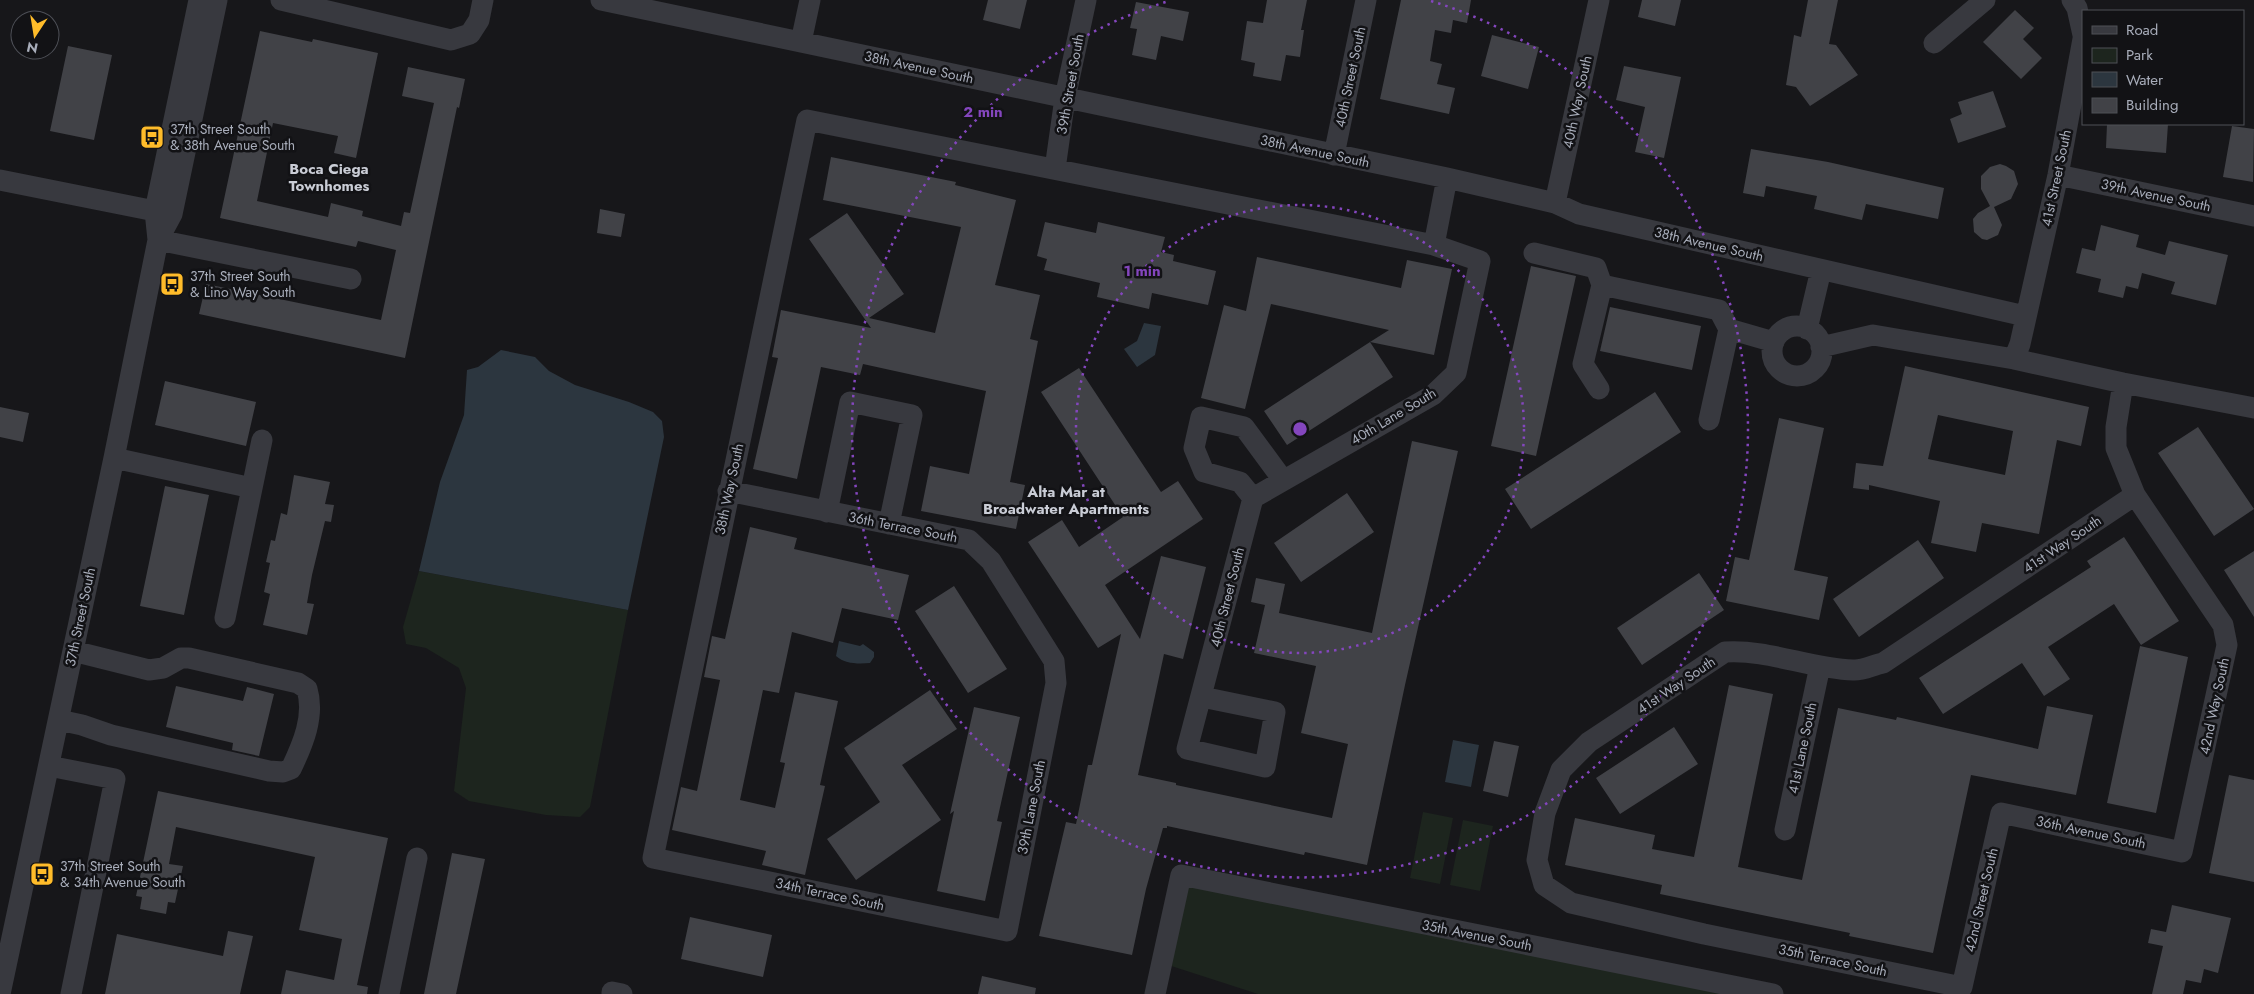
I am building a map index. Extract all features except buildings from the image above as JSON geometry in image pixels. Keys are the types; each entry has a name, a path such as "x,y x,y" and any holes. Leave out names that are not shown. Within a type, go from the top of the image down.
{"street":[{"name":"37th Street South","path":"158,240 155,211 199,0"},
{"name":"37th Street South","path":"0,994 114,458 158,240 172,214 217,0"},
{"path":"281,0 452,40 470,34 478,20 484,0"},
{"name":"38th Avenue South","path":"601,0 1447,178 1555,204 1579,214 2025,316"},
{"path":"801,42 810,0"},
{"name":"39th Street South","path":"1055,169 1065,98 1086,0"},
{"name":"40th Street South","path":"1334,155 1366,0"},
{"name":"40th Way South","path":"1555,204 1599,0"},
{"path":"1934,43 1985,0"},
{"path":"2072,0 2077,8 2082,30"},
{"name":"41st Street South","path":"2014,359 2020,344 2058,175 2082,44"},
{"name":"38th Way South","path":"652,858 807,120 1055,169"},
{"path":"1055,169 1434,245 1447,178"},
{"name":"39th Avenue South","path":"2058,175 2254,216"},
{"path":"0,180 155,211"},
{"path":"158,240 351,279"},
{"name":"40th Lane South","path":"1253,498 1433,395 1456,373 1480,261 1434,245"},
{"path":"1534,252 1596,268 1602,285 1583,364 1599,389"},
{"path":"1807,329 1821,270"},
{"path":"1602,285 1719,310 1729,329 1709,420"},
{"path":"1792,327 1807,329 1814,333 1822,347 1819,364 1806,375 1798,376 1782,372 1772,357 1774,342 1778,335 1792,327"},
{"path":"1729,329 1774,342"},
{"path":"1822,347 1873,335 2014,359 2123,383 2254,408"},
{"name":"42nd Way South","path":"2123,383 2116,427 2116,448 2135,495 2223,625 2227,645 2182,852"},
{"path":"827,512 850,402 912,415 889,524"},
{"path":"1253,498 1240,482 1204,472 1194,448 1201,418 1244,427 1283,480"},
{"path":"225,618 262,440"},
{"path":"114,458 252,488"},
{"name":"36th Terrace South","path":"728,491 969,540 991,561 1054,661 1056,683"},
{"name":"41st Way South","path":"1704,934 1571,903 1544,885 1537,860 1545,813 1560,770 1590,742 1725,652 1743,650 1820,666 1854,670 1883,663 2135,495"},
{"name":"40th Street South","path":"1202,697 1253,498"},
{"path":"58,720 82,725 111,735 269,771 283,772 291,769 306,732 311,702 307,689 298,683 189,658 180,658 163,668 149,670 73,651"},
{"name":"41st Lane South","path":"1785,830 1820,666"},
{"name":"39th Lane South","path":"1007,931 1056,683"},
{"path":"49,766 116,779 71,994"},
{"name":"36th Avenue South","path":"2001,813 2182,852"},
{"name":"42nd Street South","path":"1962,987 2001,813"},
{"path":"389,994 416,858"},
{"name":"34th Terrace South","path":"652,858 1007,931"},
{"name":"35th Avenue South","path":"1155,994 1182,875 1773,994"},
{"name":"35th Terrace South","path":"1704,934 1962,987"},
{"path":"612,994 612,992 622,994"}],"green space":[{"path":"419,571 628,610 590,807 580,817 546,815 469,801 454,791 466,688 459,668 426,648 406,644 403,627"},
{"path":"1423,812 1453,818 1440,884 1410,878"},
{"path":"1463,820 1493,826 1480,891 1450,885"},
{"path":"1179,866 1770,994 1258,994 1162,963"}],"water":[{"path":"1144,323 1161,326 1155,355 1137,367 1124,349 1137,341"},
{"path":"501,350 535,357 549,371 575,385 629,402 653,412 662,421 664,437 628,610 419,571 440,482 464,415 467,370 478,367"},
{"path":"839,641 860,646 863,644 874,652 874,657 870,663 843,661 836,656"},
{"path":"1453,740 1479,745 1471,787 1445,782"}],"place":[{"name":"37th Street South & 38th Avenue South","path":"152,137"},
{"name":"37th Street South & Lino Way South","path":"172,284"},
{"name":"37th Street South & 34th Avenue South","path":"42,874"}],"district":[{"name":"Boca Ciega Townhomes","path":"329,178"},
{"name":"Alta Mar at Broadwater Apartments","path":"1066,500"}]}
